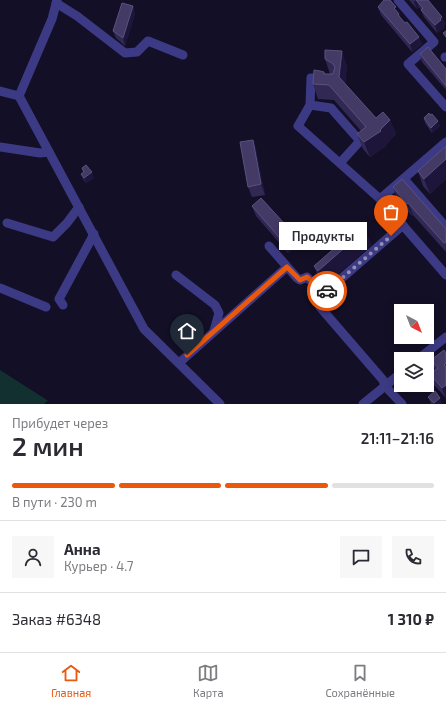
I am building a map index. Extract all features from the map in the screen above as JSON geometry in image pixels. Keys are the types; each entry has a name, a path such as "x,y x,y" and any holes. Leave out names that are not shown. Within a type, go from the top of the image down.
{"street":[{"path":"398,0 434,42 408,64 446,107"},
{"path":"19,96 52,19 57,2 125,53 137,52 148,41 183,55"},
{"path":"331,82 324,78 311,78 310,105 298,126 380,199 446,275"},
{"path":"0,91 19,96 144,329 220,404"},
{"path":"310,105 331,108 360,141 340,163"},
{"path":"380,199 446,142"},
{"path":"0,147 40,154 49,152"},
{"path":"404,179 446,227"},
{"path":"7,223 53,237 67,223 79,207"},
{"path":"320,297 403,225"},
{"path":"63,305 60,299 94,234"},
{"path":"269,246 300,280 307,277 318,288 320,307 383,380 385,386 402,404"},
{"path":"179,363 287,267"},
{"path":"176,275 215,305 219,313 213,333"},
{"path":"0,288 46,307"},
{"path":"427,352 446,337"},
{"path":"363,404 394,379"}],"green space":[{"path":"0,370 48,400 44,404 0,404"}],"building":[{"path":"384,0 390,0 396,7 394,8 399,14 398,15 405,23 407,22 419,37 410,44 378,7"},
{"path":"416,0 428,0 442,17 440,19 441,20 435,25 421,10 423,8"},
{"path":"122,3 133,6 123,38 113,31"},
{"path":"428,47 446,69 446,86 420,54"},
{"path":"325,50 342,51 339,77 376,118 383,112 390,120 380,130 381,131 364,142 357,134 366,127 329,85 313,84 314,70 324,72 324,74 333,74 335,67 332,63 325,59"},
{"path":"429,113 430,115 432,114 438,121 431,128 424,118"},
{"path":"253,140 261,184 248,187 240,142"},
{"path":"446,146 446,159 424,179 418,171"},
{"path":"86,165 92,172 84,178 81,174 84,172 82,168"},
{"path":"402,179 446,229 446,242 444,243 393,187"},
{"path":"261,198 294,234 284,243 252,206"},
{"path":"361,225 365,230 318,271 314,266"},
{"path":"444,350 446,353 446,363 444,365 446,367 446,385 442,388 434,379 434,371 438,368 434,363 434,358"},
{"path":"435,391 440,398 434,403 428,397"}],"way so far":[{"path":"327,291 391,236"}],"place":[{"name":"Продукты","path":"391,236"}],"route":[{"path":"187,355 287,267 300,280 305,277 309,278 318,288 320,297 327,291"}]}
